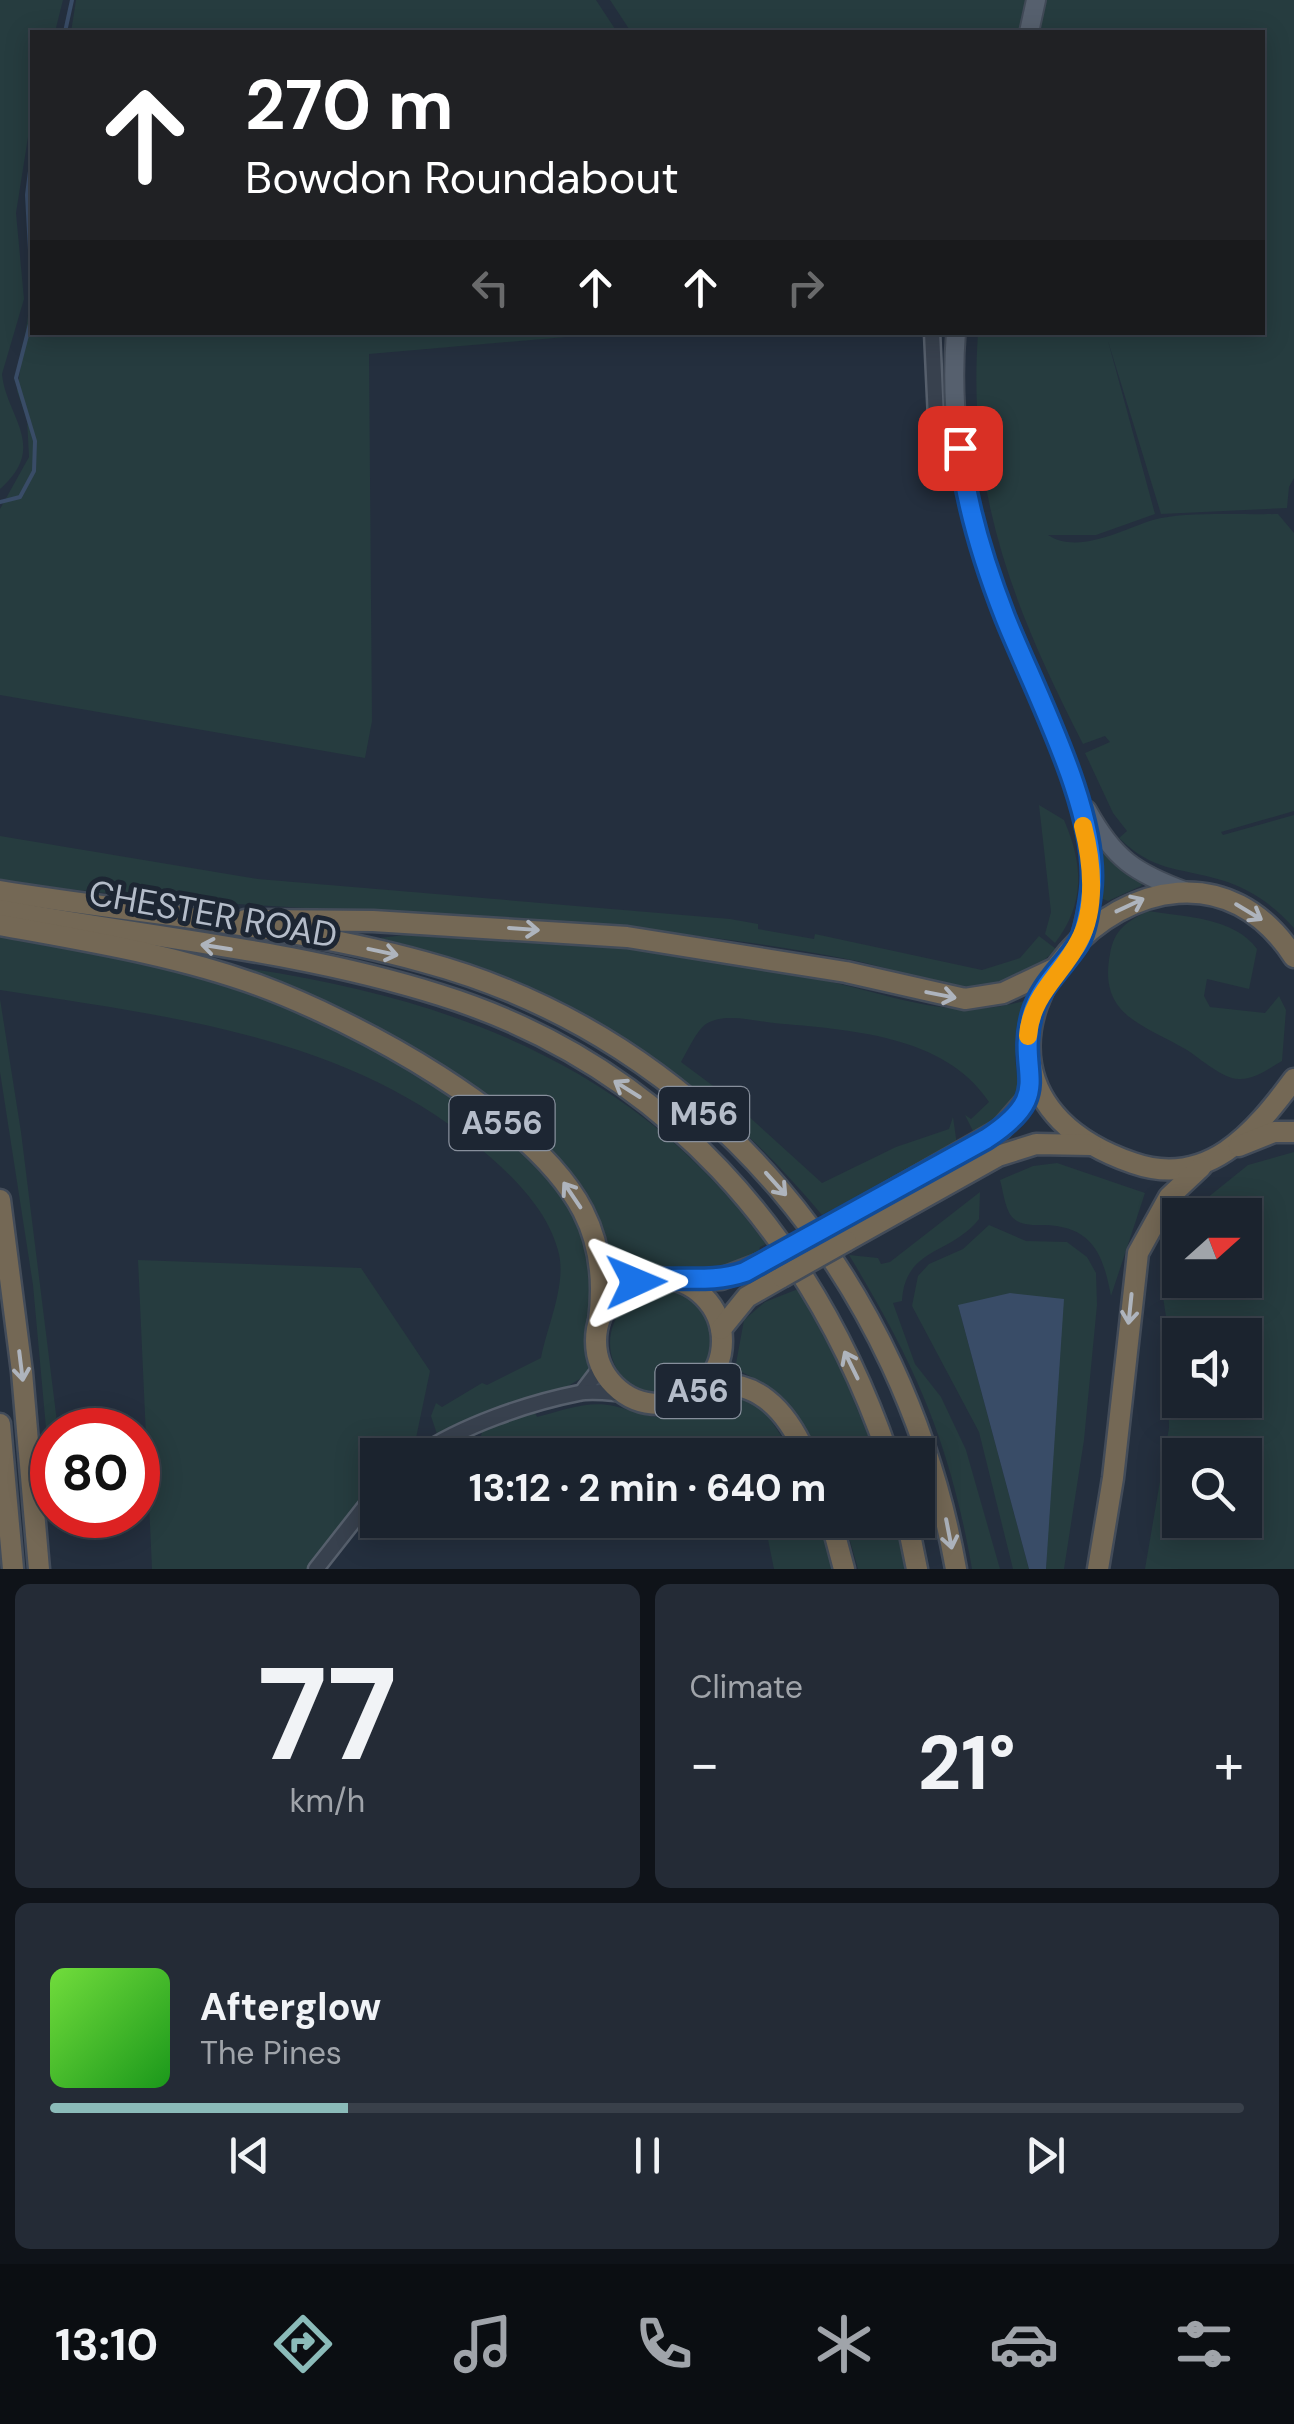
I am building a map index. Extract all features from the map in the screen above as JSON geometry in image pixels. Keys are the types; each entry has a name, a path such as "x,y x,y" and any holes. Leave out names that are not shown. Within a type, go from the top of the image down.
{"highway":[{"name":"CHESTER ROAD","path":"0,892 218,925"},
{"name":"A56","path":"602,1366 607,1377 626,1394 653,1404 671,1403 703,1386 717,1364 721,1329 776,1268 1000,1130 1028,1098 1028,1043 1034,1008 1080,940 1130,904 1154,895 1188,892 1230,901 1260,918 1294,957"},
{"name":"CHESTER ROAD","path":"0,910 332,967 414,987 482,1009 569,1050 652,1105 734,1181 796,1264 855,1371 881,1438"},
{"path":"218,925 256,918 313,919 627,937 792,962 964,999 1003,992 1060,966"},
{"name":"A556","path":"0,925 172,959 259,986 346,1024 424,1068 509,1129 568,1187 591,1229 598,1252 602,1297 599,1321"},
{"name":"M56","path":"218,925 378,951 482,981 574,1023 620,1050 718,1126 755,1160 827,1246 870,1320 905,1387 924,1436 956,1569"},
{"name":"A56","path":"1031,1072 1051,1110 1093,1145 1125,1160 1159,1169 1210,1160 1274,1132 1294,1132"},
{"name":"A56","path":"1236,1147 1294,1079"},
{"name":"A56","path":"840,1232 998,1156 1049,1142 1093,1145"},
{"path":"1098,1569 1113,1478 1138,1253 1169,1197 1210,1160"},
{"path":"0,1200 22,1372 40,1569"},
{"name":"A56","path":"599,1321 607,1304 636,1282 721,1279 776,1268"},
{"name":"A56","path":"672,1279 703,1296 721,1329"},
{"path":"599,1321 596,1340 602,1366"},
{"path":"703,1386 736,1384 766,1398 797,1438"},
{"path":"0,1424 13,1569"},
{"path":"835,1538 844,1569"},
{"path":"911,1538 917,1569"}],"main road":[{"path":"1029,30 1036,0"},
{"name":"A56","path":"956,335 957,426 970,507 992,581 1074,788 1105,842 1123,861 1142,874 1188,892"},
{"name":"A56","path":"1074,788 1092,875 1080,940"}],"street":[{"path":"932,335 937,440"},
{"path":"583,1391 602,1366"},
{"path":"447,1438 498,1417 583,1391 626,1394"},
{"path":"316,1569 360,1513"}],"green space":[{"path":"0,0 63,0 56,30 30,30 30,125 16,213 24,299 2,374 23,445 22,459 0,489"},
{"path":"76,0 596,0 616,30 71,30"},
{"path":"610,0 1026,0 1020,30 630,30"},
{"path":"1045,0 1294,0 1294,478 1287,508 1161,514 1108,341 1155,514 1096,535 1048,535 1073,542 1087,541 1166,517 1214,514 1278,514 1294,533 1294,811 1221,832 1223,835 1294,815 1294,928 1252,893 1221,880 1155,863 1119,838 1127,831 1113,813 1085,753 1110,742 1105,736 1083,744 1035,643 1000,546 980,444 976,390 978,335 1265,335 1265,30 1040,30"},
{"path":"30,302 30,335 590,335 369,354 372,721 365,758 0,695 0,509 29,457 27,419 17,391"},
{"path":"1039,805 1064,820 1078,868 1072,913 1055,943 1045,934 1051,912"},
{"path":"0,836 258,879 730,919 758,924 758,929 814,939 815,934 982,970 1020,958 1039,936 1056,949 1031,969 1007,981 959,986 852,960 747,942 641,930 213,902 0,880"},
{"path":"1099,843 1117,865 1144,882 1141,886 1108,901 1100,898"},
{"path":"1148,911 1222,924 1247,938 1257,949 1249,989 1207,979 1204,996 1210,1007 1265,1013 1279,996 1286,1010 1282,1061 1251,1077 1227,1076 1140,1025 1117,1005 1108,975 1112,946 1122,928"},
{"path":"414,934 548,940 682,954 952,1008 976,1009 1027,1000 1015,1057 1019,1094 990,1125 973,1131 965,1115 971,1119 989,1102 970,1079 921,1049 832,1029 730,1018 706,1024 681,1062 724,1094 822,1183 896,1147 949,1129 953,1117 957,1145 822,1215 728,1117 624,1039 568,1006 509,979 379,938"},
{"path":"0,935 162,967 258,997 356,1040 454,1098 498,1130 536,1164 565,1199 582,1232 591,1283 588,1374 555,1394 438,1437 431,1416 436,1403 442,1407 482,1383 487,1385 541,1358 558,1293 559,1254 541,1213 522,1188 489,1156 436,1116 380,1083 320,1058 195,1023 0,990"},
{"path":"238,967 391,998 464,1021 532,1050 597,1086 658,1129 715,1182 766,1244 757,1256 723,1270 642,1277 615,1289 609,1247 594,1206 579,1182 538,1141 352,1020 297,992 236,970"},
{"path":"0,999 21,1132 55,1408 44,1408 33,1285 0,1072"},
{"path":"1294,1152 1294,1569 1145,1569 1162,1469 1162,1538 1262,1538 1262,1438 1167,1438 1169,1418 1262,1418 1262,1318 1166,1318 1163,1298 1262,1298 1262,1198 1207,1198 1248,1165"},
{"path":"1057,1163 1145,1193 1111,1296 1099,1255 1084,1237 1060,1227 1019,1222 1008,1210 1000,1180 1033,1166"},
{"path":"980,1192 979,1219 968,1231 920,1261 905,1283 902,1301 893,1303 915,1364 941,1397 966,1450 1000,1569 972,1569 953,1482 927,1405 893,1332 849,1255 878,1258 881,1264 890,1262"},
{"path":"989,1225 1026,1241 1067,1242 1087,1257 1096,1273 1097,1305 1084,1440 1064,1569 1046,1569 1049,1507 958,1305 1029,1569 1013,1569 979,1432 912,1306 918,1276 929,1264 963,1249"},
{"path":"138,1260 361,1268 430,1371 416,1438 360,1438 360,1504 309,1569 152,1569 151,1538 160,1538 160,1408 145,1408"},
{"path":"798,1289 841,1369 869,1438 809,1438 773,1392 735,1369 744,1320 765,1302"},
{"path":"663,1290 683,1294 700,1306 712,1323 716,1343 712,1363 700,1380 683,1392 663,1396 643,1392 626,1380 614,1363 610,1343 614,1323 626,1306 643,1294"},
{"path":"744,1396 764,1410 783,1438 481,1436 483,1427 585,1405 614,1406 667,1418 725,1400 743,1400"},
{"path":"768,1538 825,1538 834,1569 774,1569"},
{"path":"849,1538 899,1538 905,1569 858,1569"}],"water":[{"path":"1010,1293 1064,1299 1046,1569 1029,1569 958,1305"}],"waterway":[{"path":"65,30 72,0"},
{"path":"30,171 30,250"},
{"path":"0,502 20,497 34,471 35,441 16,378 30,324"}],"slow traffic":[{"path":"1028,1036 1034,1008 1080,940 1092,886 1083,826"}],"route":[{"path":"636,1282 654,1278 704,1282 745,1272 986,1139 1011,1120 1028,1098 1032,1086 1029,1025 1050,980 1080,940 1090,900 1091,863 1074,788 992,581 970,507 960,448"}]}
